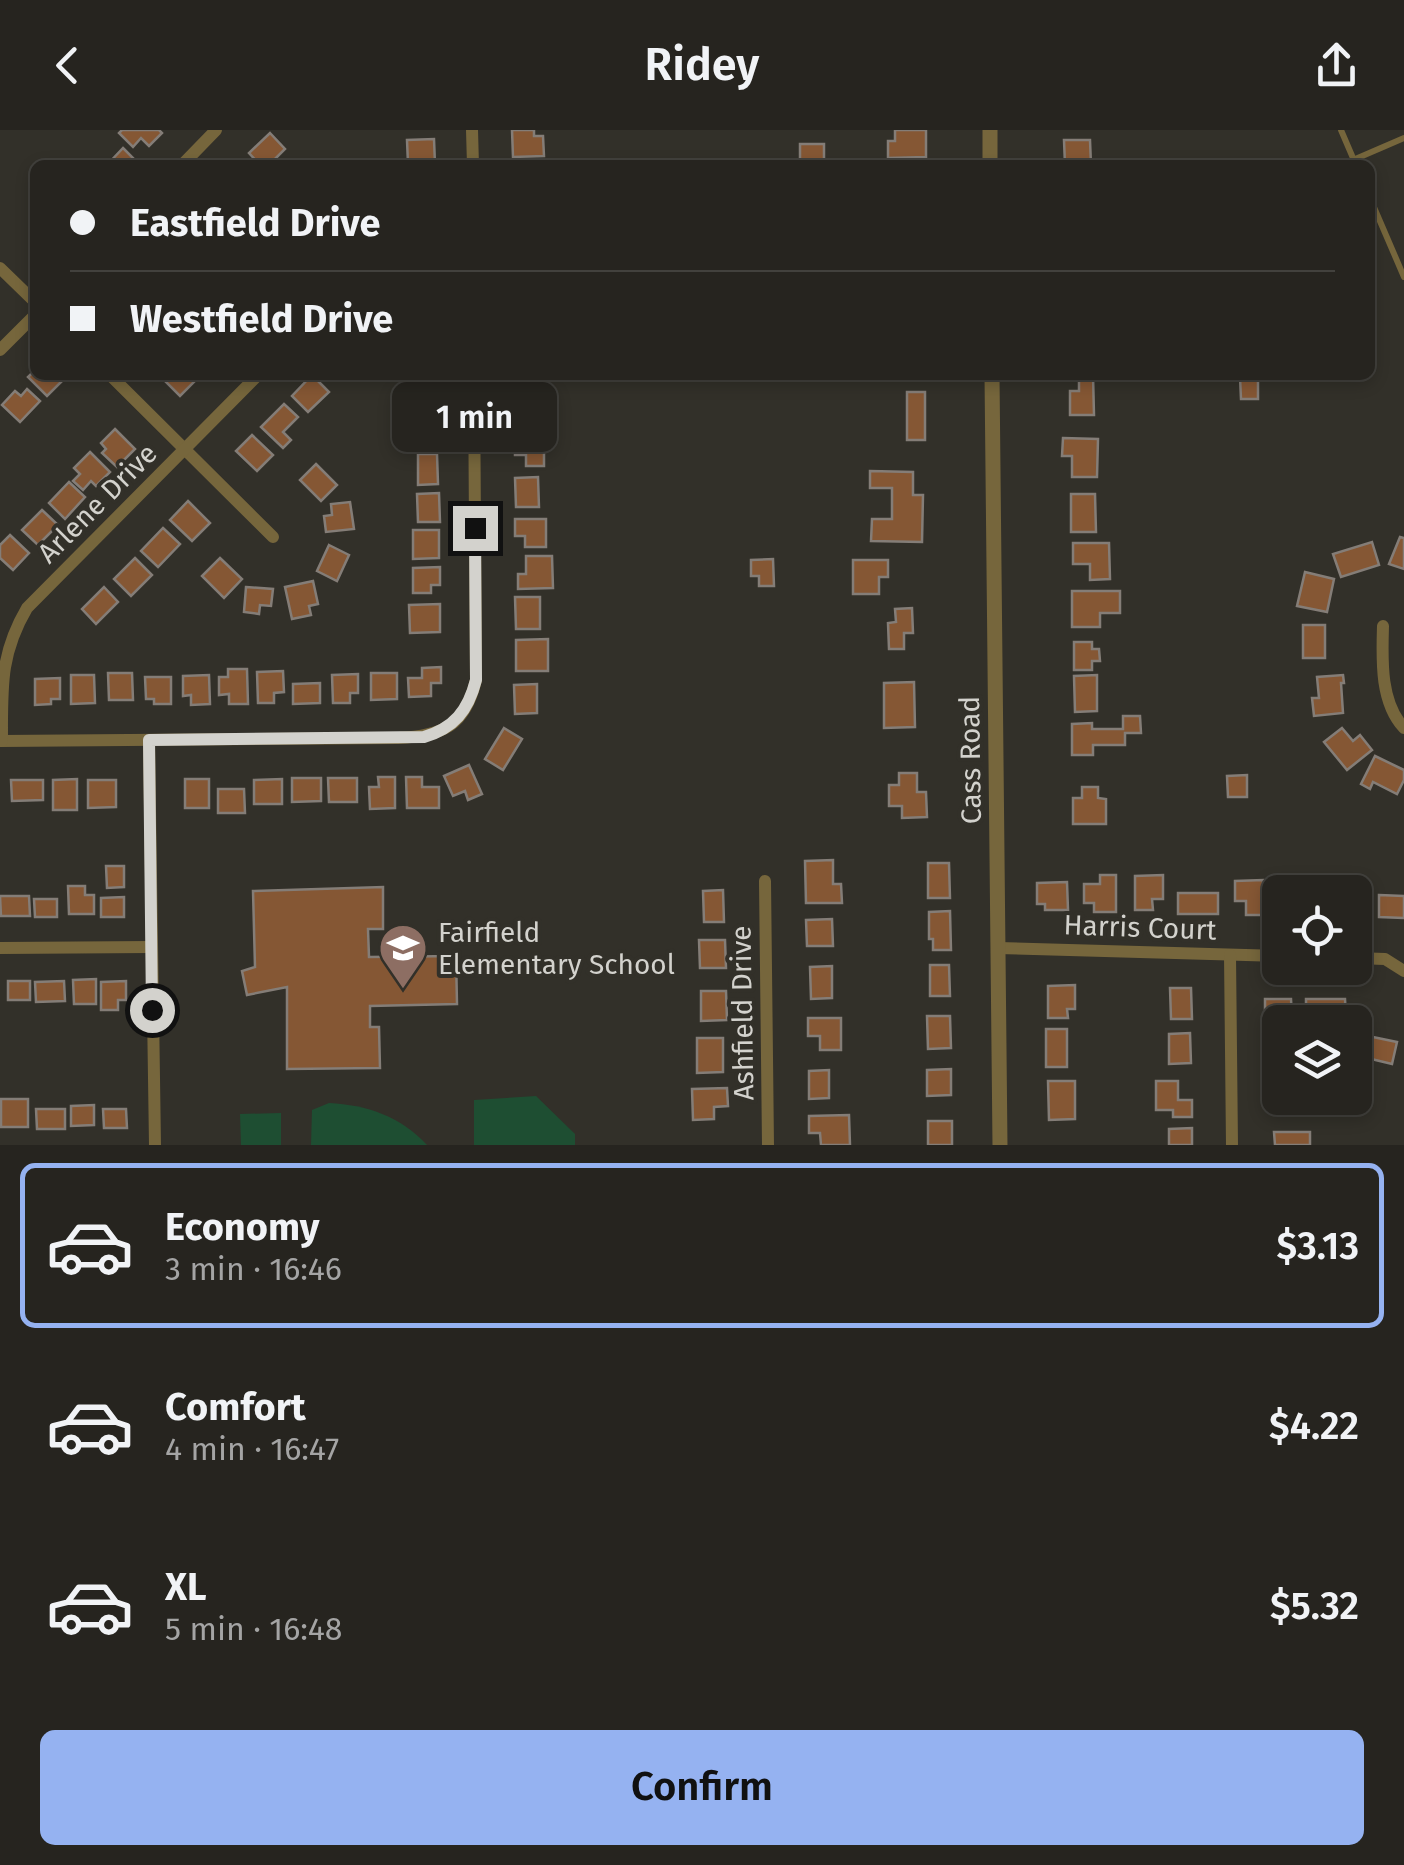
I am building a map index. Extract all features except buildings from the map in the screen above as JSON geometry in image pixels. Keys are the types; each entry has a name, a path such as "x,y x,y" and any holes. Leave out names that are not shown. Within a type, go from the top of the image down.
{"street":[{"path":"187,160 216,130"},
{"path":"472,130 472,160"},
{"path":"990,130 990,160"},
{"path":"0,268 30,297"},
{"path":"0,350 30,320"},
{"path":"115,380 273,537"},
{"name":"Arlene Drive","path":"1,741 1,654 12,629 27,608 253,380"},
{"path":"1,741 424,737 456,722 472,697 476,680 474,380"},
{"name":"Cass Road","path":"992,380 1000,1145"},
{"path":"1383,626 1386,688 1393,713 1404,728"},
{"path":"149,740 155,1145"},
{"name":"Ashfield Drive","path":"766,881 768,1145"},
{"path":"0,948 152,947"},
{"name":"Harris Court","path":"998,948 1262,956"},
{"path":"1230,955 1232,1145"},
{"path":"1372,958 1386,958 1404,970"}],"lane":[{"path":"1340,130 1354,160"},
{"path":"1359,160 1404,138"},
{"path":"1375,210 1404,277"}],"green space":[{"path":"536,1096 575,1134 575,1145 474,1145 474,1100"},
{"path":"329,1103 382,1114 406,1126 427,1145 311,1145 312,1110"},
{"path":"281,1113 281,1145 241,1145 240,1114"}],"place":[{"name":"Fairfield Elementary School","path":"403,990"}],"route":[{"path":"152,1010 149,740 424,737 452,725 464,712 476,680 475,528"}]}
